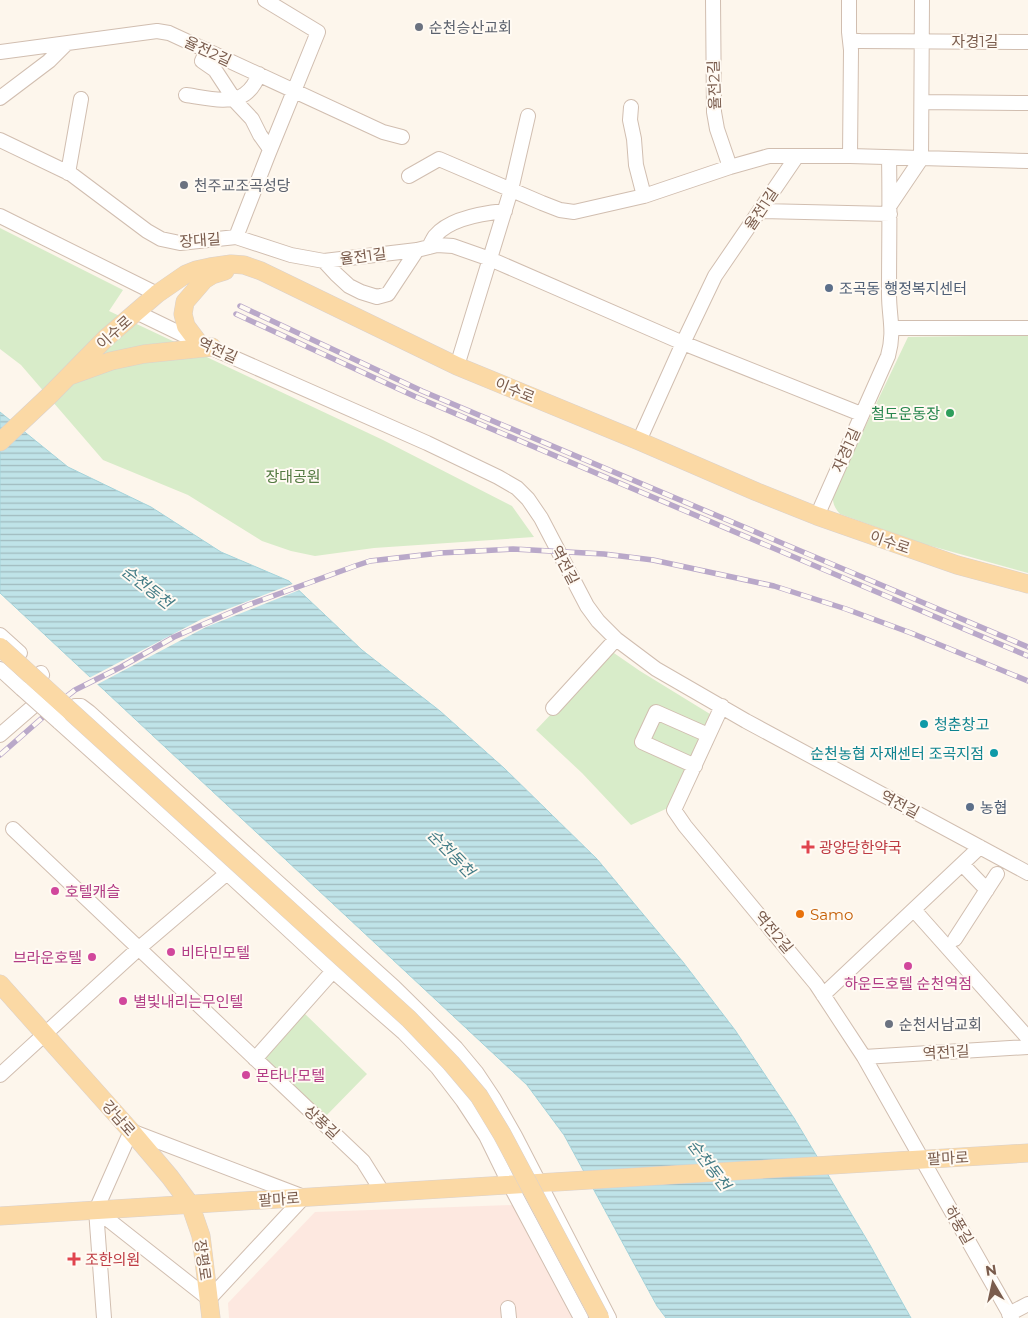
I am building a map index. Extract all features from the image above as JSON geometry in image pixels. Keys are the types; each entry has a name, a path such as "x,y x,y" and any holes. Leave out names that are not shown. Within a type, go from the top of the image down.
{"main road":[{"name":"이수로","path":"0,442 106,338 156,294 186,274 196,270 210,266 244,265 261,271 457,366 757,492 817,516 957,565 1028,584"},
{"path":"205,344 186,326 183,314 185,302 204,280 212,275 236,270 261,271"},
{"path":"67,377 111,361 205,344"},
{"path":"0,647 409,1019 451,1063 479,1096 502,1134 600,1318"},
{"path":"0,656 405,1023 446,1066 476,1105 500,1145 592,1318"},
{"name":"강남로","path":"0,984 131,1131 190,1204"},
{"name":"팔마로","path":"0,1216 1028,1153"},
{"name":"장평로","path":"190,1204 201,1236 211,1318"}],"street":[{"name":"장대길","path":"0,140 68,173 147,231 162,239 180,243 236,237 318,32 265,0"},
{"name":"율전2길","path":"713,0 713,102 717,129 730,168"},
{"path":"849,0 851,50 850,156"},
{"path":"760,211 890,210 921,159 922,0"},
{"name":"율전2길","path":"0,52 157,31 169,33 383,132 402,137"},
{"name":"자경1길","path":"850,40 860,42 1028,42"},
{"path":"0,98 49,61 67,43"},
{"path":"207,50 202,61 215,70 234,99 252,119 270,149"},
{"path":"186,95 224,100 234,99 244,96 260,74"},
{"path":"68,173 81,98"},
{"path":"922,102 1028,103"},
{"path":"631,107 630,120 636,165 644,196"},
{"path":"457,366 512,190 528,116"},
{"path":"409,176 439,159 560,210 574,212 644,196 769,156 850,156 1028,161"},
{"name":"율전1길","path":"683,343 715,276 798,156"},
{"name":"자경1길","path":"817,516 888,356 891,344 889,158"},
{"path":"324,261 350,286 361,292 376,297 388,294 423,248 450,225 477,215 505,211"},
{"path":"0,216 156,294"},
{"name":"율전1길","path":"236,237 291,255 324,261 443,244 453,246 490,259 683,343 861,414"},
{"name":"역전길","path":"136,312 427,443 517,488 528,499 541,518 587,606 598,621 616,639 656,669 1028,873"},
{"path":"892,328 1028,328"},
{"path":"639,441 683,343"},
{"path":"0,635 37,669 42,676 28,688 22,689"},
{"path":"553,708 616,639"},
{"path":"0,669 333,971 404,1032 437,1067 486,1136 581,1318"},
{"path":"0,735 37,703"},
{"path":"58,722 60,716 73,707 81,706 394,988 456,1048 476,1072 498,1106 610,1318"},
{"name":"역전2길","path":"722,706 674,810 685,826 816,984 864,1057 922,1159"},
{"path":"694,766 642,742 656,712 708,735"},
{"name":"상풍길","path":"13,829 363,1161 383,1193"},
{"path":"823,995 980,847"},
{"path":"0,1075 138,949 247,856"},
{"path":"962,864 987,890"},
{"path":"955,939 997,874"},
{"path":"914,910 1028,1038"},
{"path":"255,1058 333,971 356,955"},
{"name":"역전1길","path":"864,1057 1028,1047"},
{"path":"96,1210 209,1299 304,1197 131,1131 96,1210 104,1318"},
{"name":"하풍길","path":"922,1159 1010,1316"},
{"path":"1010,1316 1028,1304"}],"shaded area":[{"path":"513,1205 574,1318 229,1318 228,1303 315,1212"}],"green space":[{"name":"장대공원","path":"0,228 123,290 109,311 383,440 512,506 534,537 374,548 315,556 291,551 262,541 188,495 103,460 21,365 0,349"},
{"name":"철도운동장","path":"1028,335 1028,573 924,544 840,514 833,503 835,490 908,337"},
{"path":"611,651 710,714 670,807 631,825 582,773 536,730"},
{"path":"304,1013 367,1074 323,1119 260,1058"}],"water":[{"name":"순천동천","path":"0,412 68,467 151,507 221,552 289,581 362,650 440,711 504,768 597,859 683,962 735,1030 794,1118 911,1318 666,1318 657,1306 564,1135 527,1085 0,593"}],"pier":[{"path":"295,583 302,589 206,627 96,685 89,678 202,619"}],"railway":[{"path":"240,306 422,391 1028,647"},
{"path":"236,314 414,396 1028,656"},
{"path":"0,755 75,690 174,637 248,605 370,561 440,553 513,549 604,554 653,560 774,586 846,609 911,633 1028,681"}],"place":[{"name":"순천승산교회","path":"419,27"},
{"name":"천주교조곡성당","path":"184,185"},
{"name":"조곡동 행정복지센터","path":"829,288"},
{"name":"철도운동장","path":"950,413"},
{"name":"청춘창고","path":"924,724"},
{"name":"순천농협 자재센터 조곡지점","path":"994,753"},
{"name":"농협","path":"970,807"},
{"name":"광양당한약국","path":"808,847"},
{"name":"호텔캐슬","path":"55,891"},
{"name":"Samo","path":"800,914"},
{"name":"비타민모텔","path":"171,952"},
{"name":"브라운호텔","path":"92,957"},
{"name":"하운드호텔 순천역점","path":"908,966"},
{"name":"별빛내리는무인텔","path":"123,1001"},
{"name":"순천서남교회","path":"889,1024"},
{"name":"몬타나모텔","path":"246,1075"},
{"name":"조한의원","path":"74,1259"}]}
